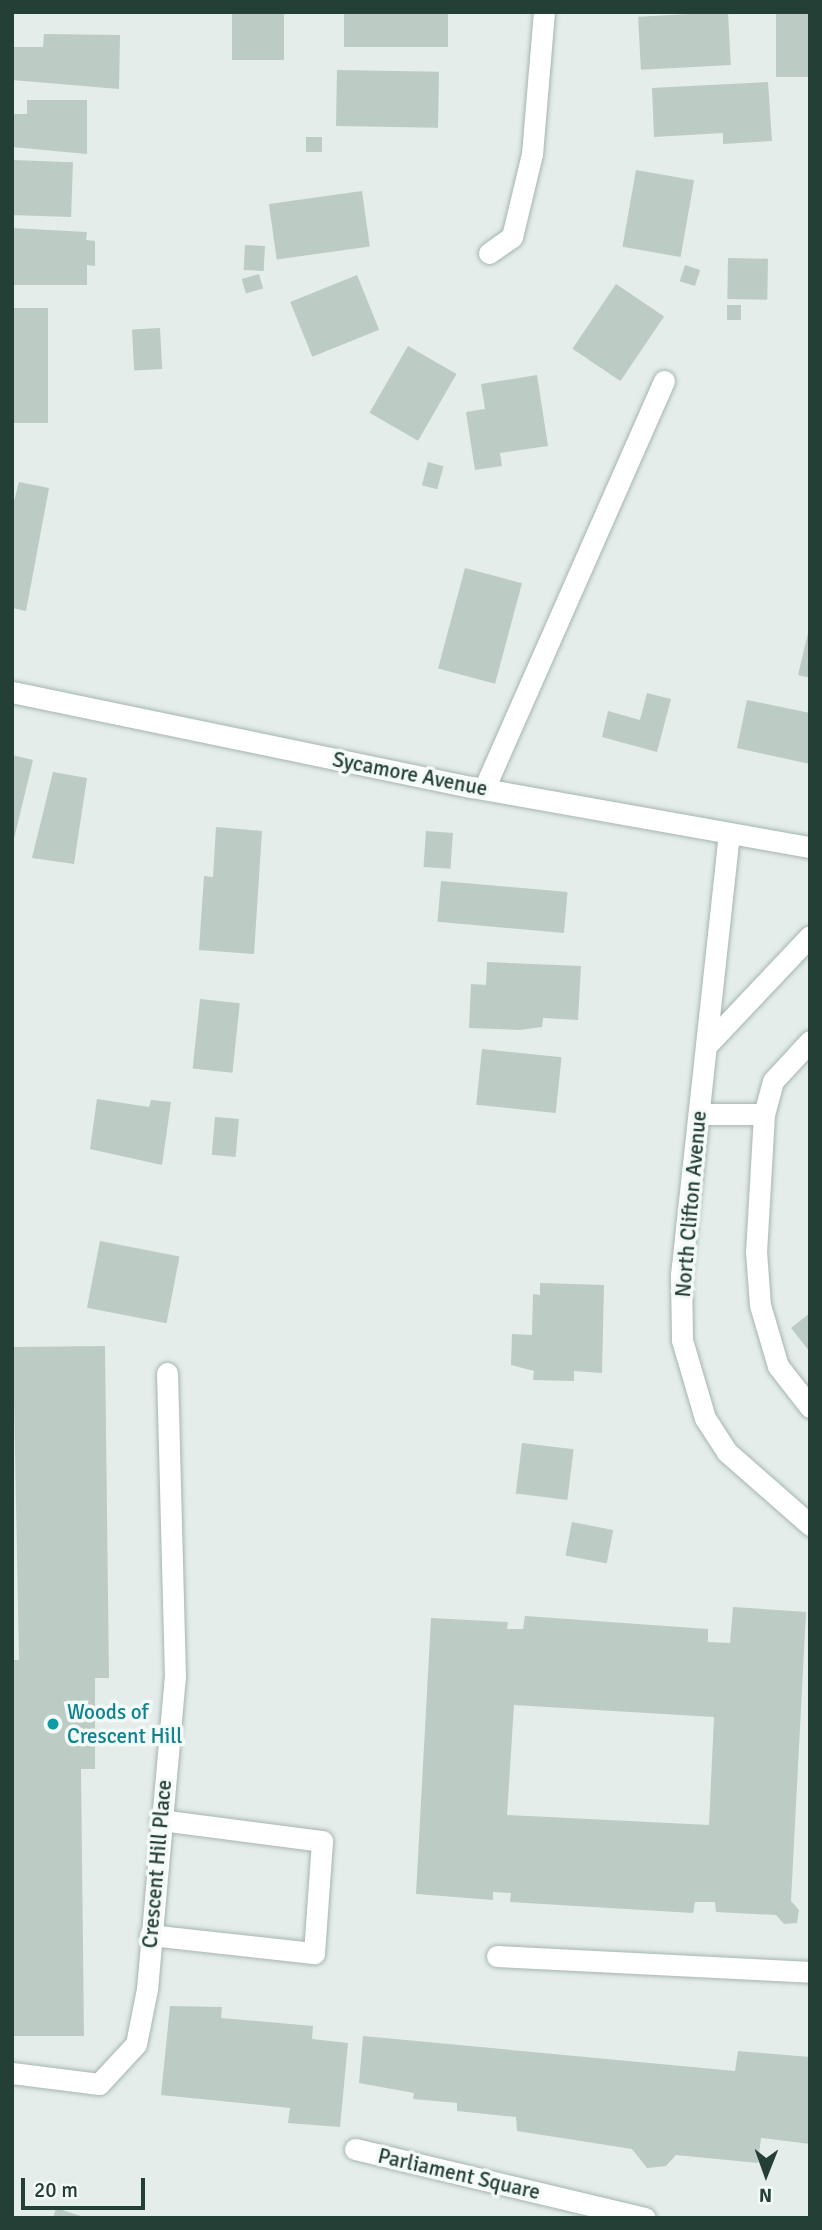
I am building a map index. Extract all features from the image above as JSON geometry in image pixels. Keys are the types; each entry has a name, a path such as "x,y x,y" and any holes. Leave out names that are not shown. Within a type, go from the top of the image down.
{"street":[{"path":"489,253 512,237 532,154 544,12"},
{"path":"484,789 664,381"},
{"name":"Sycamore Avenue","path":"12,692 484,789 810,847"},
{"name":"North Clifton Avenue","path":"729,833 681,1275 690,1380 727,1452 810,1525"},
{"path":"706,1046 810,936"},
{"path":"810,1041 773,1081 764,1114 756,1251 760,1305 778,1366 810,1407"},
{"path":"699,1114 764,1114"},
{"name":"Crescent Hill Place","path":"12,2073 82,2086 99,2084 118,2069 136,2044 150,1935 175,1677 167,1373"},
{"path":"150,1935 314,1953 322,1841 160,1821"},
{"path":"497,1956 810,1972"},
{"name":"Parliament Square","path":"355,2149 645,2218"}],"building":[{"path":"232,12 284,12 284,60 232,60"},
{"path":"344,12 448,12 448,47 344,47"},
{"path":"728,12 731,65 641,70 638,17"},
{"path":"776,12 810,12 810,77 776,77"},
{"path":"44,34 120,35 119,89 12,80 12,47 43,47"},
{"path":"337,70 439,72 438,128 336,126"},
{"path":"768,82 772,141 723,144 723,133 654,137 652,88"},
{"path":"27,100 87,100 87,154 12,147 12,114 27,114"},
{"path":"306,137 322,137 322,152 306,152"},
{"path":"12,160 73,162 71,217 12,215"},
{"path":"636,170 694,180 681,257 622,247"},
{"path":"362,191 370,246 277,260 269,204"},
{"path":"12,228 87,232 86,240 95,241 95,266 87,265 87,285 12,285"},
{"path":"245,245 265,246 264,271 244,270"},
{"path":"728,258 768,259 767,300 727,299"},
{"path":"685,265 700,270 695,286 680,281"},
{"path":"259,274 263,288 246,293 242,279"},
{"path":"357,275 379,330 312,357 290,302"},
{"path":"616,284 664,316 620,381 572,349"},
{"path":"727,305 741,305 741,320 727,320"},
{"path":"12,308 48,308 48,423 12,423"},
{"path":"160,328 162,369 134,370 132,329"},
{"path":"408,346 456,374 418,441 370,413"},
{"path":"537,375 548,446 500,453 502,466 475,470 466,412 485,409 481,384"},
{"path":"428,462 443,466 437,489 422,485"},
{"path":"19,482 49,488 26,611 12,608 12,509"},
{"path":"465,568 522,583 495,684 438,668"},
{"path":"810,630 810,678 798,675"},
{"path":"647,693 671,699 657,752 602,737 608,711 640,720"},
{"path":"747,700 810,713 810,764 737,748"},
{"path":"12,755 33,760 13,843 12,842"},
{"path":"53,772 87,778 74,864 32,858"},
{"path":"216,827 262,831 254,954 199,950 204,876 213,877"},
{"path":"426,831 453,833 450,869 423,867"},
{"path":"441,881 568,892 564,933 437,922"},
{"path":"487,962 581,966 578,1020 543,1018 542,1027 520,1030 469,1028 471,984 486,985"},
{"path":"200,999 240,1003 232,1073 193,1069"},
{"path":"482,1049 562,1057 556,1113 476,1105"},
{"path":"97,1099 149,1107 151,1100 171,1102 162,1165 90,1149"},
{"path":"215,1117 239,1119 236,1157 212,1155"},
{"path":"100,1241 180,1256 167,1323 87,1308"},
{"path":"540,1283 604,1285 602,1373 574,1371 574,1381 533,1380 534,1371 511,1365 512,1334 532,1335 533,1294 540,1295"},
{"path":"810,1313 810,1352 791,1328"},
{"name":"Woods of Crescent Hill","path":"105,1346 109,1678 95,1678 95,1769 81,1769 84,2036 12,2036 12,1660 19,1660 13,1347"},
{"path":"522,1443 574,1449 567,1500 516,1494"},
{"path":"572,1522 613,1530 607,1563 566,1555"},
{"path":"733,1607 806,1612 791,1901 799,1910 797,1923 784,1924 776,1915 716,1912 715,1902 695,1902 693,1913 510,1902 511,1893 493,1892 493,1900 416,1894 431,1618 508,1622 507,1629 523,1629 525,1616 708,1629 708,1642 730,1643","holes":["514,1705 714,1717 709,1825 507,1815"]},
{"path":"170,2006 222,2007 221,2018 313,2026 312,2039 348,2043 340,2127 288,2123 290,2108 161,2095"},
{"path":"363,2036 735,2071 738,2051 810,2057 810,2144 761,2138 758,2163 676,2155 666,2166 647,2168 632,2149 517,2131 516,2117 457,2111 457,2103 413,2099 414,2093 359,2083"},
{"path":"56,2208 84,2217 84,2218 53,2218"}],"place":[{"name":"Woods of Crescent Hill","path":"53,1724"}]}
